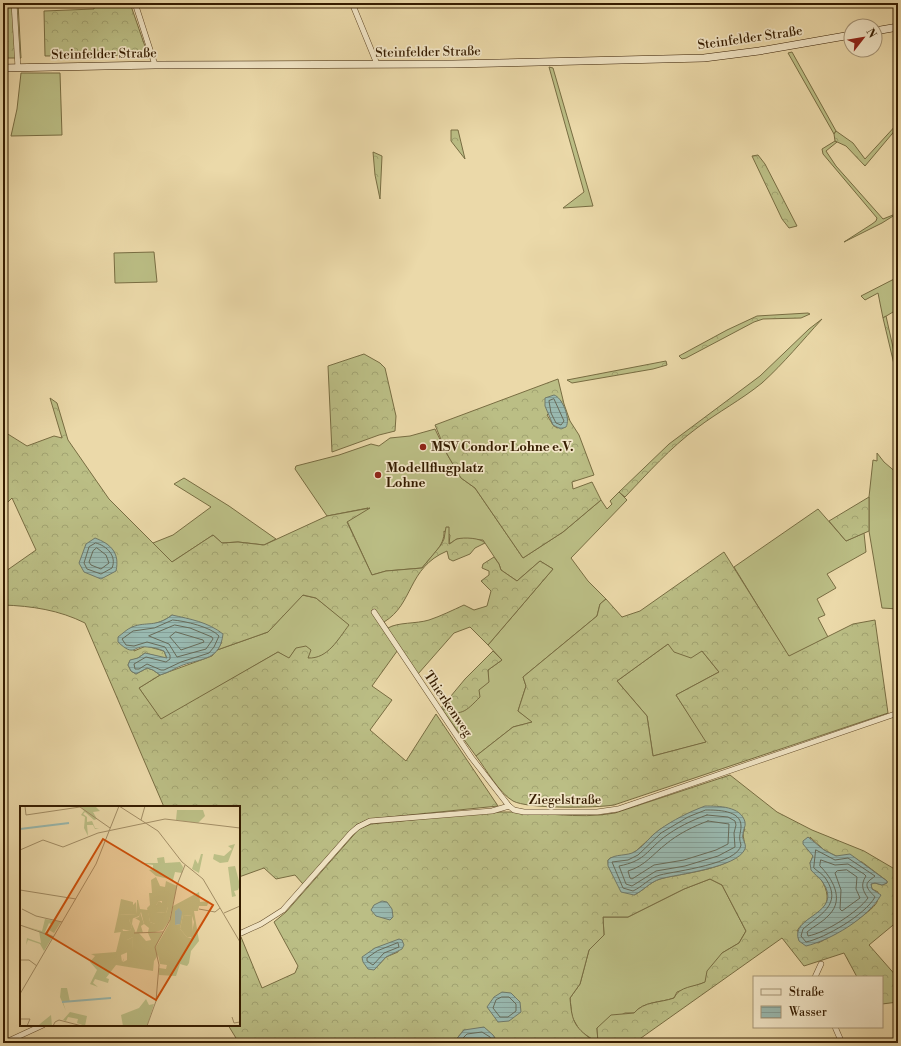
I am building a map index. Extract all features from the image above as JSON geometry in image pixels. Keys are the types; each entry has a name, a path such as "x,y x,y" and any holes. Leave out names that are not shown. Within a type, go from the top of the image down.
{"main road":[{"path":"883,30 898,27"},
{"name":"Steinfelder Straße","path":"3,68 155,65 377,64 704,58 759,51 843,36"}],"street":[{"path":"14,3 18,68"},
{"path":"135,3 155,65"},
{"path":"352,3 377,64"},
{"name":"Thierkenweg","path":"374,612 471,757 509,806"},
{"name":"Ziegelstraße","path":"509,806 514,810 524,812 597,812 618,809 780,752 898,713"},
{"path":"240,934 261,924 283,910 358,827 370,821 492,811 509,806"},
{"path":"815,976 821,964"},
{"path":"4,1043 41,1026"},
{"path":"835,1028 842,1043"}],"green space":[{"path":"3,3 18,3 21,58 3,58"},
{"path":"94,3 130,3 148,55 45,56 44,11 94,9"},
{"path":"792,52 836,131 834,134 788,53"},
{"path":"549,67 553,68 593,206 563,208 584,192"},
{"path":"21,73 60,73 62,135 11,136 17,109"},
{"path":"898,123 897,128 865,166 846,146 835,141 834,134 836,131 853,143 865,159"},
{"path":"451,130 458,130 465,159 451,141"},
{"path":"835,141 837,142 826,151 836,166 883,219 898,213 882,223 844,242 872,224 877,218 823,154 822,149"},
{"path":"373,152 382,156 380,199 375,175"},
{"path":"758,155 765,164 797,226 789,228 782,219 752,156"},
{"path":"154,252 157,282 115,283 114,253"},
{"path":"898,277 898,309 883,318 878,293 865,300 861,296"},
{"path":"810,314 801,318 763,319 754,322 686,358 682,359 679,356 727,330 757,316"},
{"path":"886,316 898,370 898,381 883,318"},
{"path":"822,319 762,383 687,436 625,497 619,492 669,444 760,376 809,329"},
{"path":"364,354 380,363 385,368 396,416 395,431 379,435 332,452 328,366"},
{"path":"666,361 667,365 653,369 572,383 567,380"},
{"path":"558,379 570,421 579,435 594,475 572,482 573,489 592,482 601,500 563,532 523,558 475,488 461,478 447,454 435,425","holes":["561,401 568,420 557,428 553,425 547,415"]},
{"path":"50,398 57,403 68,440 109,499 172,562 213,535 222,543 238,542 264,545 327,516 370,508 347,522 372,575 386,571 422,568 441,545 444,539 446,527 449,527 449,544 457,539 464,538 472,538 485,543 475,548 470,554 453,561 449,559 447,551 434,558 417,576 401,606 384,622 388,628 397,625 429,620 464,605 474,610 487,606 491,591 481,581 489,575 489,571 482,568 483,564 494,557 501,570 517,581 540,561 553,569 488,645 470,627 454,633 418,674 400,647 372,686 392,700 370,730 406,761 436,714 498,806 370,819 356,825 303,884 295,875 276,879 264,868 240,877 240,806 164,806 85,623 55,612 24,606 3,605 3,567 6,571 36,550 12,498 3,507 3,431 27,446 54,436 62,438","holes":["303,595 316,598 349,625 327,652 308,658 311,650 306,646 296,648 289,658 278,652 161,719 139,688 160,675 147,668 136,674 131,671 128,665 130,661 145,653 167,659 164,651 146,646 134,651 132,627 158,623 172,615 222,642 217,650 268,632"]},
{"path":"435,429 461,478 475,488 523,558 563,532 601,500 607,509 612,504 610,501 619,492 627,500 571,558 588,581 606,599 600,604 597,616 523,677 526,686 518,711 533,722 513,727 476,756 441,708 450,712 488,682 488,670 502,660 488,645 553,569 540,561 517,581 501,570 499,564 483,540 457,539 449,544 450,535 444,531 444,536 440,546 422,568 386,571 372,575 347,521 368,508 327,516 295,469 296,466 339,455 371,444 379,446 390,438 410,436"},
{"path":"877,453 884,462 898,474 898,609 882,608 869,531 869,497 873,460 877,461"},
{"path":"184,478 229,506 276,539 264,545 238,542 222,543 213,535 172,562 153,543 173,535 211,507 174,484"},
{"path":"869,497 869,531 846,541 829,521"},
{"path":"818,509 846,541 864,533 866,552 827,574 836,588 817,599 825,615 818,618 828,637 789,657 734,567"},
{"path":"724,552 789,656 853,624 875,620 888,713 614,805 593,807 546,807 521,804 513,801 498,787 476,756 513,727 532,722 518,711 526,686 523,677 597,616 600,604 606,599 622,617 640,611","holes":["668,644 674,652 691,658 702,651 719,672 676,695 706,742 653,756 647,716 617,681"]},
{"path":"302,595 316,598 350,625 332,648 320,657 314,659 303,655 296,648 289,659 278,652 161,720 139,688 160,675 212,656 217,650 268,632"},
{"path":"668,644 702,651 719,672 676,695 707,742 653,756 647,716 617,681"},
{"path":"493,651 502,660 488,670 489,682 479,690 480,697 463,712 458,713 441,708 465,679"},
{"path":"730,775 777,812 812,830 864,851 898,871 898,921 869,945 898,978 898,1002 883,1004 883,976 856,976 844,953 804,966 782,938 634,1043 598,1043 597,1028 611,1015 634,1013 642,1006 669,1000 674,998 676,994 683,989 705,982 707,971 722,953 739,943 746,931 722,885 710,879 684,889 628,917 603,917 604,935 589,950 580,984 570,998 572,1014 576,1024 583,1033 596,1043 498,1043 493,1035 464,1030 453,1043 239,1043 229,1026 240,1026 240,938 262,988 295,973 298,966 274,922 286,912 359,829 371,824 502,812 586,816 615,813","holes":["672,822 745,829 743,833 744,845 739,853 731,860 707,869 660,879 634,895 613,875 608,865 608,860 610,858 627,856 636,851 659,830","810,837 824,850 836,856 862,862 887,881 887,883 882,885 875,883 871,884 872,889 878,892 877,902 874,907 832,936 818,943 797,931 801,925 823,908 826,903 827,896 822,880 813,870 810,863 813,856","399,939 398,952 386,957 374,970"]},
{"path":"710,879 722,885 746,931 739,943 722,953 706,982 677,992 674,998 669,1000 647,1004 642,1006 634,1013 625,1013 597,1028 598,1043 580,1031 572,1017 570,998 580,984 589,950 604,935 603,917 628,917 684,889"}],"water":[{"path":"554,395 563,404 567,414 566,427 561,429 553,425 545,406 545,398"},
{"path":"95,538 110,546 117,559 116,571 101,579 84,572 79,563 86,544"},
{"path":"172,615 205,624 223,634 218,649 209,657 183,665 160,675 147,668 136,674 131,671 128,665 130,660 138,658 145,653 167,658 164,651 154,648 142,647 134,650 128,649 118,642 118,637 132,627 161,622"},
{"path":"705,806 728,808 739,813 743,817 745,822 743,838 745,849 740,856 719,866 660,879 634,895 621,892 608,866 608,860 614,856 629,854 636,851 664,826 681,816"},
{"path":"808,837 824,850 836,856 850,854 887,881 887,883 882,885 875,883 871,884 872,889 881,895 875,904 858,920 826,939 806,946 799,941 798,932 801,925 822,908 827,901 827,892 822,881 811,870 810,863 813,856 803,844 803,841"},
{"path":"382,901 387,902 392,909 393,917 390,920 376,916 371,910 374,905"},
{"path":"399,939 402,940 404,945 402,949 386,957 374,970 368,969 363,962 362,957 375,948"},
{"path":"502,992 511,993 520,1002 521,1012 509,1021 498,1022 487,1007 494,997"},
{"path":"484,1027 493,1035 498,1043 453,1043 464,1030"}],"place":[{"name":"MSV Condor Lohne e.V.","path":"423,447"},
{"name":"Modellflugplatz Lohne","path":"378,475"}]}
